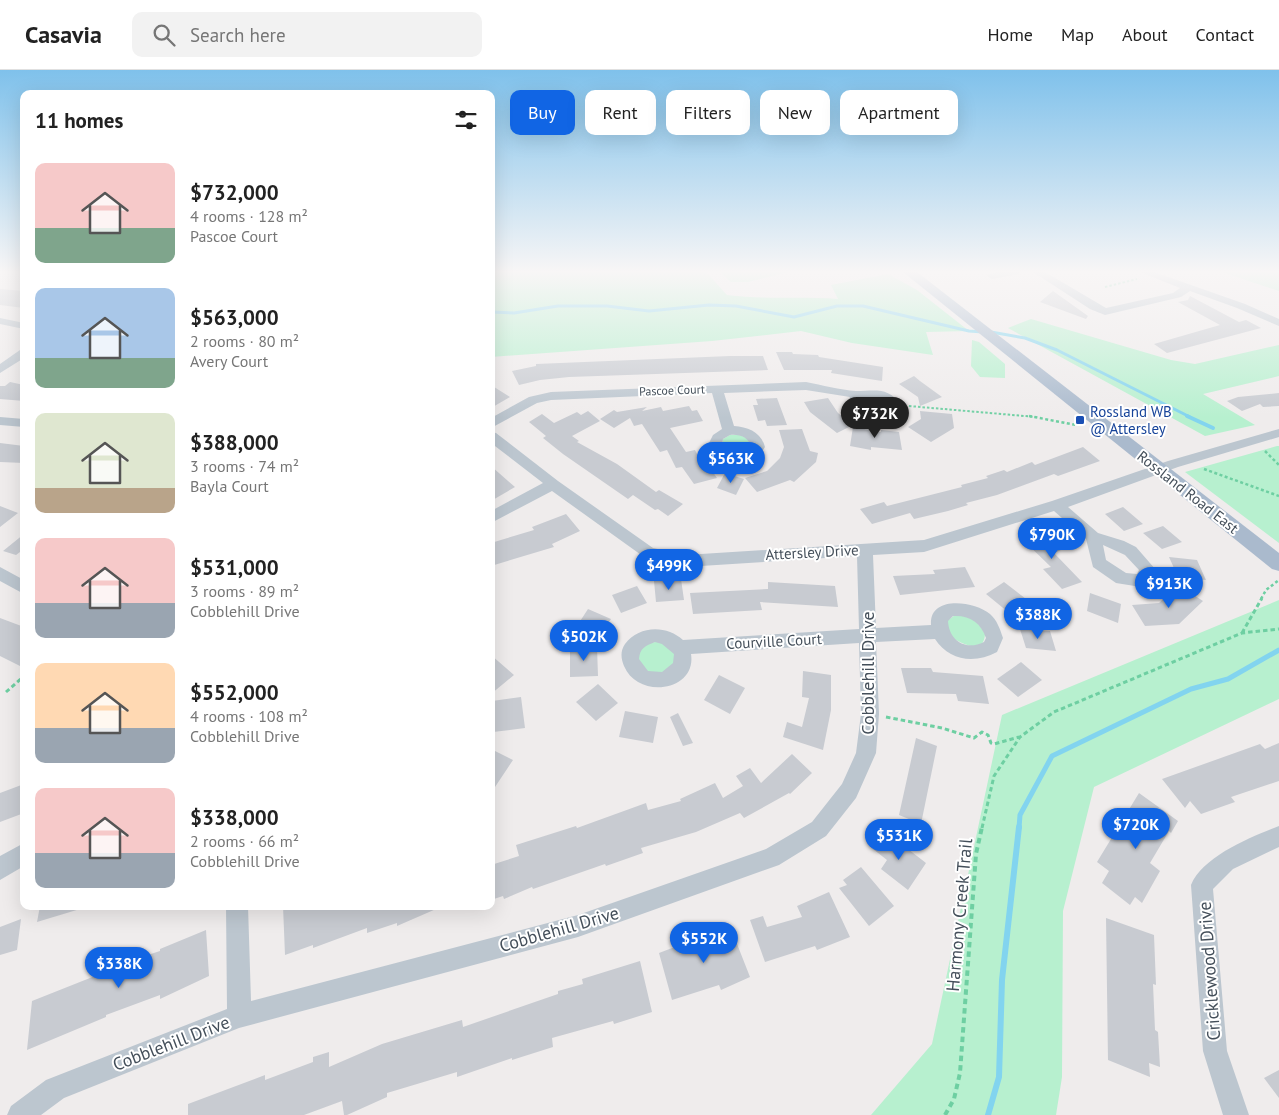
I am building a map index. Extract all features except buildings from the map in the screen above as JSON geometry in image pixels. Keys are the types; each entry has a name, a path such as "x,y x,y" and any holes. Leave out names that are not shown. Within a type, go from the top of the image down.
{"main road":[{"name":"Rossland Road East","path":"970,321 1279,564"}],"street":[{"path":"3,321 20,325"},
{"path":"0,369 20,356"},
{"name":"Pascoe Court","path":"495,422 533,400 544,396 717,388 806,386 859,395 870,392 883,394 893,401 895,405"},
{"path":"717,388 729,431"},
{"path":"859,395 854,402 855,406 863,414 870,416 889,416 894,413 895,405"},
{"path":"0,421 20,423"},
{"name":"Attersley Drive","path":"495,439 553,484 649,552 685,561 924,546 1057,505 1159,469 1279,433"},
{"path":"495,516 553,484"},
{"path":"1057,505 1093,537"},
{"name":"Cobblehill Drive","path":"20,1115 55,1089 239,1016 578,926 772,858 819,829 849,791 866,753 870,714 865,550"},
{"path":"0,573 20,583"},
{"name":"Courville Court","path":"680,648 700,645 940,632"},
{"name":"Cricklewood Drive","path":"1236,1115 1215,1051 1202,885 1226,862 1279,836"},
{"path":"0,869 20,856"},
{"path":"237,910 239,1016"}],"path":[{"path":"895,405 1025,415 1076,425"},
{"path":"1265,452 1279,465"},
{"path":"1204,469 1279,496"},
{"path":"1242,633 1250,623 1266,590 1279,580"},
{"name":"Harmony Creek Trail","path":"945,1115 954,1099 960,1073 973,879 979,838 994,776 1020,737 1054,712 1242,633 1279,629"},
{"path":"6,692 20,680"},
{"path":"870,714 942,728 974,738 982,732 988,735 994,744 1020,737"}],"green space":[{"path":"495,321 956,321 969,331 926,332 933,355 852,343 801,331 712,341 495,357"},
{"path":"1026,321 1037,321 1171,360 1195,364 1279,345 1279,376 1203,394 1255,425 1205,436 1008,328"},
{"path":"972,340 979,342 1005,364 1005,378 980,377 971,366"},
{"path":"869,396 878,397 889,403 890,409 882,413 868,410 861,405 861,402"},
{"path":"730,435 748,438 752,447 740,453 730,451 722,445 723,439"},
{"path":"1279,446 1279,543 1185,472"},
{"path":"1279,600 1279,699 1094,787 1063,911 1062,1077 1056,1115 871,1115 932,1044 1002,715"},
{"path":"955,615 965,616 979,625 985,634 984,641 980,645 970,646 949,636 947,621"},
{"path":"660,641 674,651 675,662 662,674 648,673 638,666 638,650 641,645"}],"waterway":[{"path":"926,321 969,331 983,332"},
{"path":"991,332 1025,338 1057,350 1190,417"},
{"path":"1187,416 1213,428"},
{"path":"1019,828 1020,815 1052,756 1191,689 1228,679 1279,650"},
{"path":"988,1115 999,1077 1002,980 1019,827"}],"place":[{"name":"Rossland WB @ Attersley","path":"1080,420"}]}
